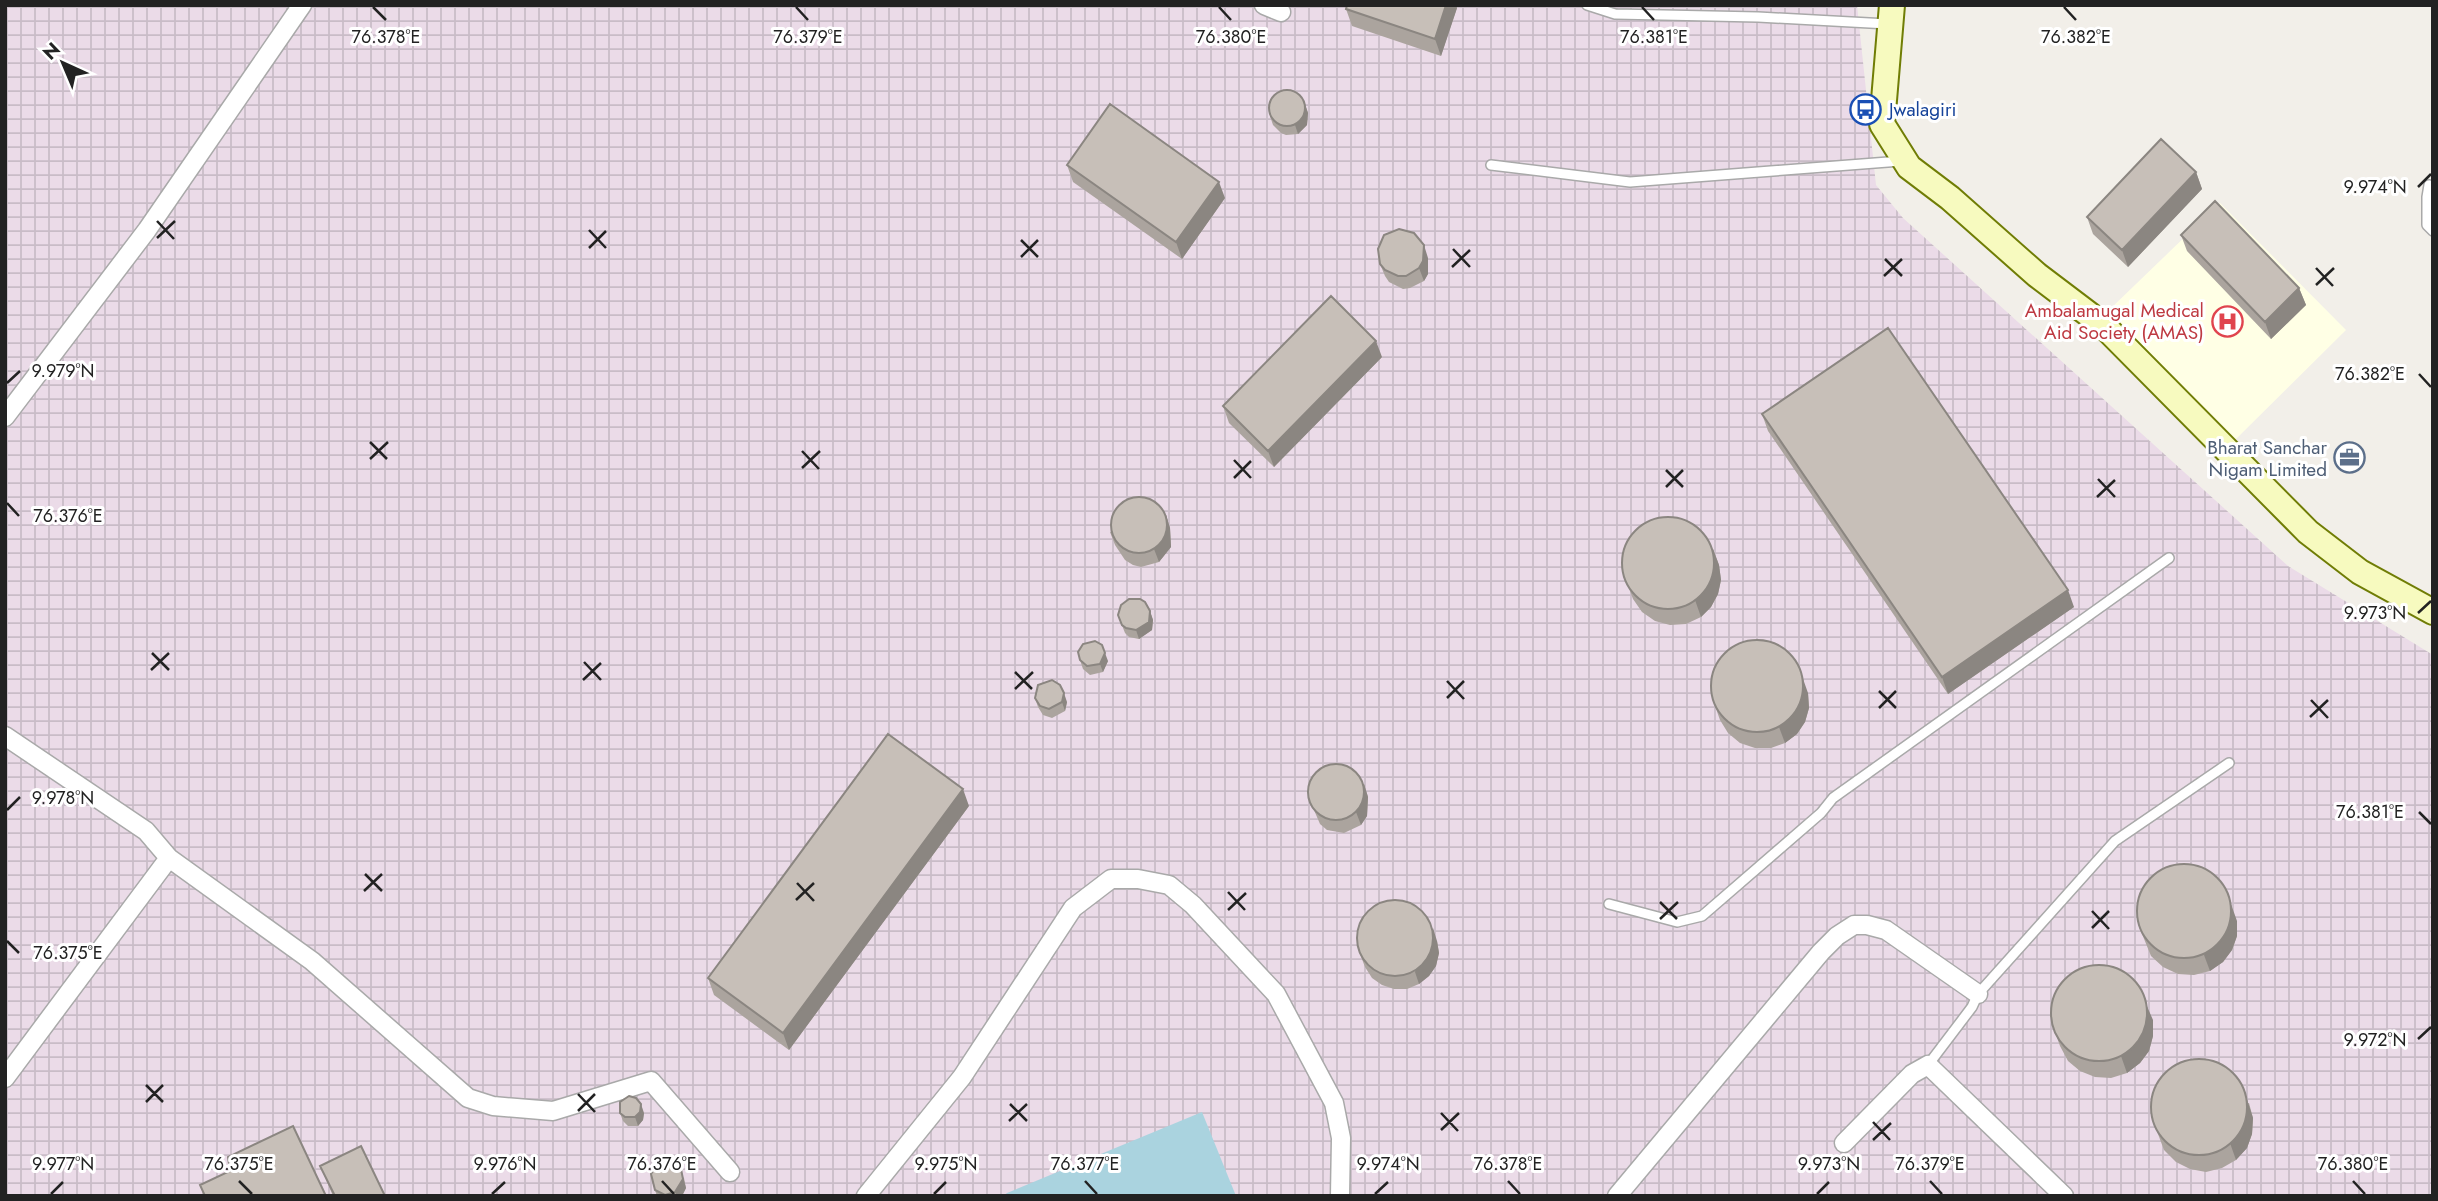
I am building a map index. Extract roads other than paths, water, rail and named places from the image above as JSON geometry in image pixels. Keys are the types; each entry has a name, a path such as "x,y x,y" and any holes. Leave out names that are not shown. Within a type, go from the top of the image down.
{"main road":[{"path":"1891,15 1882,124 1909,167 1950,198 2037,275 2103,325 2308,533 2360,572 2433,612"}],"street":[{"path":"5,417 147,230 302,5"},
{"path":"5,736 146,831 169,858 312,961 468,1098 493,1106 553,1111 651,1082 730,1172"},
{"path":"5,1078 169,858"},
{"path":"866,1196 962,1077 1073,908 1111,879 1138,879 1169,886 1193,905 1276,994 1334,1103 1341,1138 1340,1196"},
{"path":"1617,1196 1821,952 1837,936 1854,925 1886,930 1978,994"},
{"path":"1844,1143 1912,1074 1928,1065 2064,1196"}],"lane":[{"path":"1587,5 1615,14 1758,17 1891,15"},
{"path":"1492,165 1630,183 1905,161"},
{"path":"2429,185 2427,225 2433,230"},
{"path":"1609,904 1677,922 1702,916 1821,813 1833,798 2169,558"},
{"path":"1928,1065 1972,1007 1978,994 2115,841 2229,763"}],"water":[{"path":"1202,1112 1236,1196 1003,1196 1007,1193"}],"place":[{"name":"Jwalagiri","path":"1866,109"},
{"name":"Ambalamugal Medical Aid Society (AMAS)","path":"2227,321"},
{"name":"Bharat Sanchar Nigam Limited","path":"2350,458"}]}
